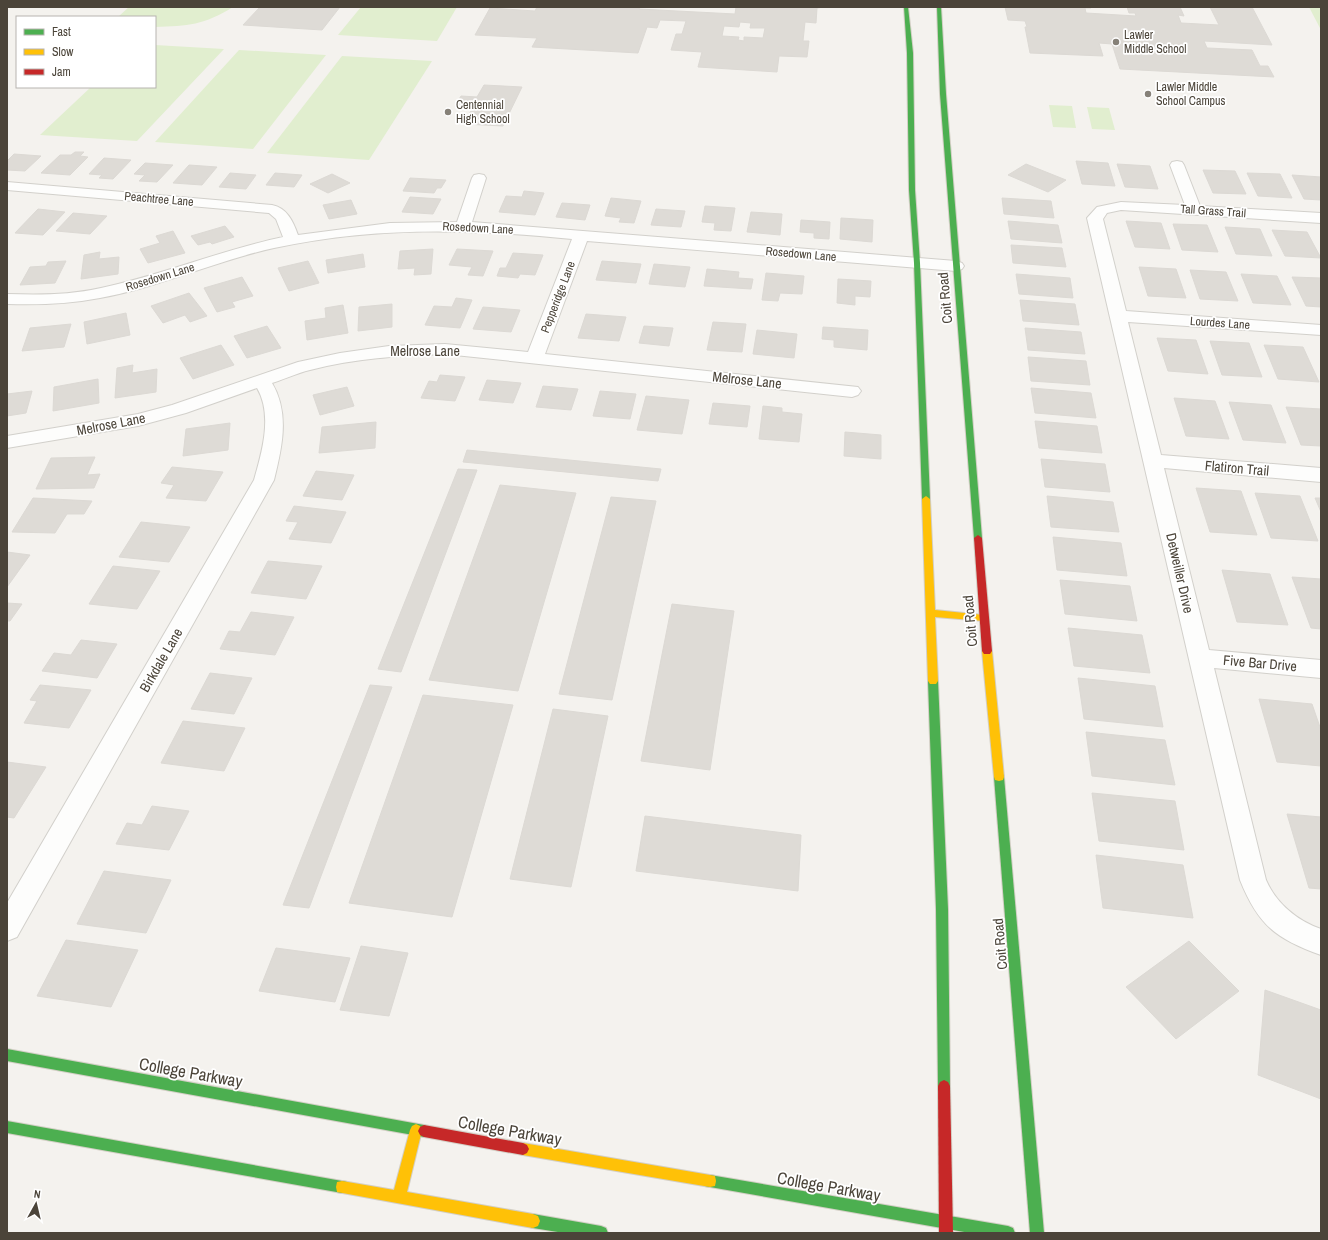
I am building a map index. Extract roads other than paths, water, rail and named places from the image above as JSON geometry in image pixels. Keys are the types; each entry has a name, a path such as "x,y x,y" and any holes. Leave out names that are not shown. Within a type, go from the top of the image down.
{"main road":[{"name":"Coit Road","path":"906,7 915,93 912,190 917,263 942,909 946,1233"},
{"name":"Coit Road","path":"938,7 938,94 956,266 984,618 1010,891 1037,1233"},
{"path":"930,613 984,618"},
{"name":"College Parkway","path":"7,1055 416,1130 1008,1233"},
{"path":"7,1127 601,1233"},
{"path":"400,1197 416,1130"}],"street":[{"path":"1177,165 1194,210"},
{"path":"463,226 478,178"},
{"name":"Peachtree Lane","path":"7,186 272,209 278,212 282,217 292,240"},
{"name":"Tall Grass Trail","path":"1106,208 1126,206 1321,218"},
{"name":"Detweiller Drive","path":"1106,208 1098,212 1096,221 1255,885 1262,902 1271,912 1292,930 1312,940 1321,942"},
{"name":"Rosedown Lane","path":"7,299 65,300 104,294 145,283 242,252 292,240 360,231 407,227 463,226 498,228 956,266"},
{"name":"Pepperidge Lane","path":"535,358 581,236"},
{"name":"Lourdes Lane","path":"1118,316 1321,330"},
{"name":"Melrose Lane","path":"7,442 138,420 179,409 262,382 304,366 360,354 389,351 445,349 852,391"},
{"name":"Birkdale Lane","path":"7,928 264,480 272,452 274,430 273,409 267,388 262,382"},
{"name":"Flatiron Trail","path":"1153,461 1321,475"},
{"name":"Five Bar Drive","path":"1200,658 1321,669"}],"place":[{"name":"Lawler Middle School","path":"1116,42"},
{"name":"Lawler Middle School Campus","path":"1148,94"},
{"name":"Centennial High School","path":"448,112"}]}
